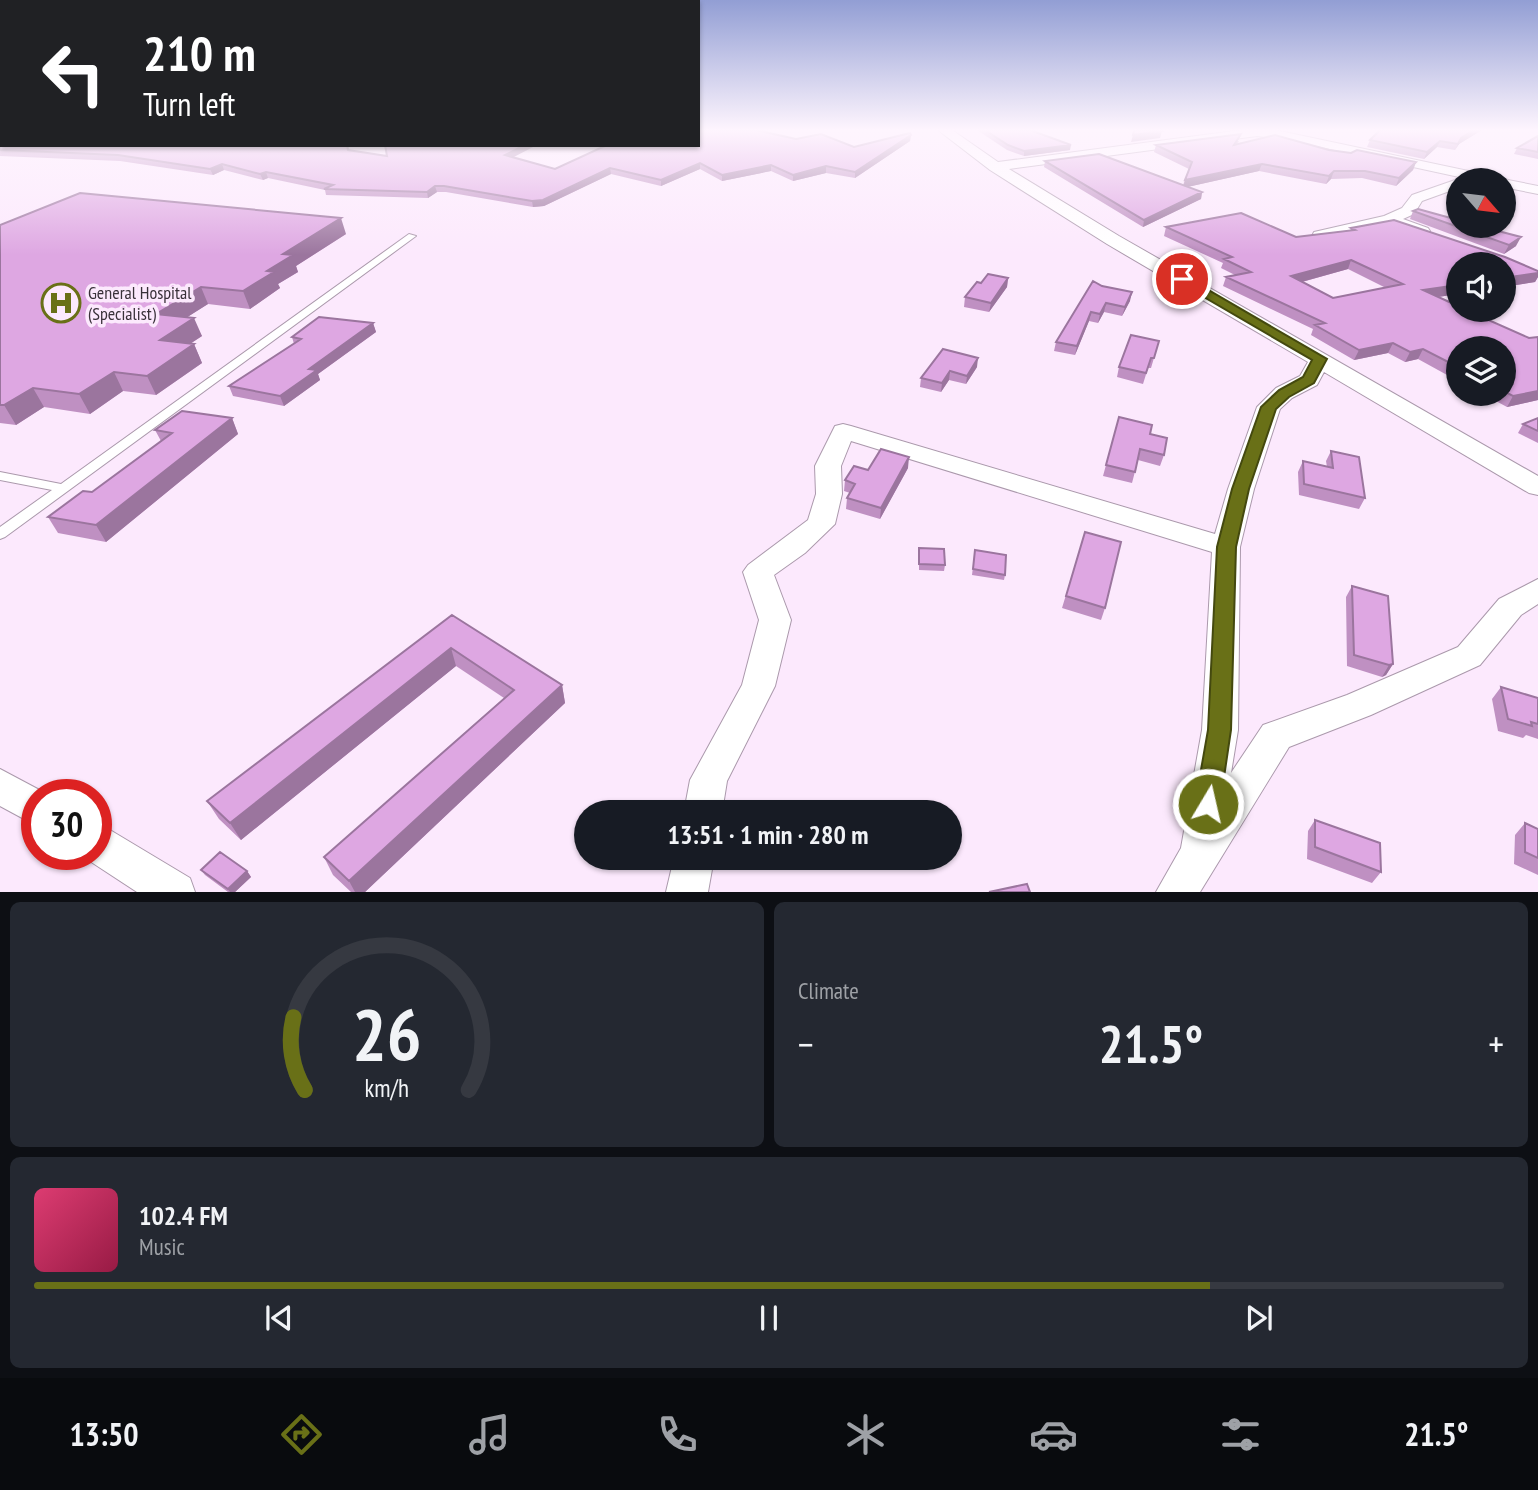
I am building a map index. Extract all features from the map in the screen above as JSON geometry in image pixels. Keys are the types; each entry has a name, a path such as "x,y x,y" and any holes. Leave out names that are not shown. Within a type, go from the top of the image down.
{"street":[{"path":"1002,172 1113,240 1538,487"},
{"path":"1516,186 1538,190"},
{"path":"1320,236 1389,220 1408,211 1417,198 1446,187"},
{"path":"1389,220 1438,236"},
{"path":"1200,854 1220,730 1226,547 1241,489 1269,407 1284,393 1309,380 1320,359"},
{"path":"705,800 709,780 758,686 775,620 758,572 821,524 829,494 828,466 843,431 1226,547"},
{"path":"1176,891 1276,736 1359,705 1469,656 1510,607 1538,590"},
{"path":"0,786 21,799"},
{"path":"112,854 175,891"},
{"path":"687,891 691,870"}],"lane":[{"path":"0,534 412,236"},
{"path":"0,476 62,488"}],"building":[{"path":"251,172 602,172 543,200 532,201 444,186 435,186 427,192 324,189 333,185 266,172 260,174"},
{"path":"625,172 680,172 661,180"},
{"path":"716,172 739,172 722,175"},
{"path":"786,172 805,172 793,175"},
{"path":"1063,172 1147,172 1202,192 1144,220"},
{"path":"1188,172 1225,172 1185,180"},
{"path":"1305,172 1333,172 1329,176"},
{"path":"1368,172 1406,172 1399,178"},
{"path":"80,193 341,218 283,254 293,255 267,271 274,272 243,291 201,287 156,314 194,318 160,340 194,344 147,376 114,372 79,394 33,388 0,405 0,225"},
{"path":"1418,209 1446,217 1446,223 1413,211"},
{"path":"1241,213 1296,237 1355,230 1351,228 1394,220 1490,252 1446,252 1446,287 1423,290 1446,301 1446,322 1493,322 1529,338 1538,337 1538,391 1516,395 1516,336 1446,336 1446,361 1423,349 1410,352 1393,343 1359,350 1315,325 1325,323 1226,277 1251,272 1224,259 1232,257 1166,227","holes":["1351,260 1403,284 1333,298 1291,276"]},
{"path":"1521,237 1509,245 1489,238"},
{"path":"1516,262 1538,271 1516,276"},
{"path":"988,274 1008,278 991,303 965,297 977,282 981,283"},
{"path":"1093,281 1102,286 1132,292 1125,307 1106,303 1100,314 1091,312 1077,346 1056,342"},
{"path":"319,317 373,323 309,369 317,370 280,396 229,386 301,339 292,337"},
{"path":"1131,335 1159,341 1146,373 1119,367"},
{"path":"943,349 978,358 967,376 950,371 942,383 921,378"},
{"path":"182,411 232,418 96,525 48,517 83,491 92,492 172,433 155,430"},
{"path":"1119,417 1152,425 1150,434 1167,438 1164,455 1140,449 1135,472 1106,465"},
{"path":"1538,418 1538,431 1523,424"},
{"path":"881,449 909,457 881,508 847,498 855,484 845,480 854,466 868,470"},
{"path":"1331,451 1359,457 1365,498 1304,484 1303,461 1333,468"},
{"path":"1085,532 1121,542 1105,608 1066,596"},
{"path":"919,548 944,549 945,565 919,564"},
{"path":"975,550 1006,555 1005,575 973,569"},
{"path":"1352,586 1388,596 1393,664 1354,655"},
{"path":"452,615 562,685 349,881 324,857 514,690 451,648 230,823 207,801"},
{"path":"1501,687 1538,698 1538,724 1531,722 1532,726 1508,719"},
{"path":"1315,820 1380,843 1381,872 1315,847"},
{"path":"1525,823 1538,829 1538,858 1525,852"},
{"path":"220,852 247,871 228,889 201,870"},
{"path":"1027,884 1030,892 989,892"}],"place":[{"name":"General Hospital (Specialist)","path":"61,303"}],"route":[{"path":"1182,279 1320,359 1314,375 1309,380 1284,393 1269,407 1241,489 1226,547 1220,730 1208,804"}]}
